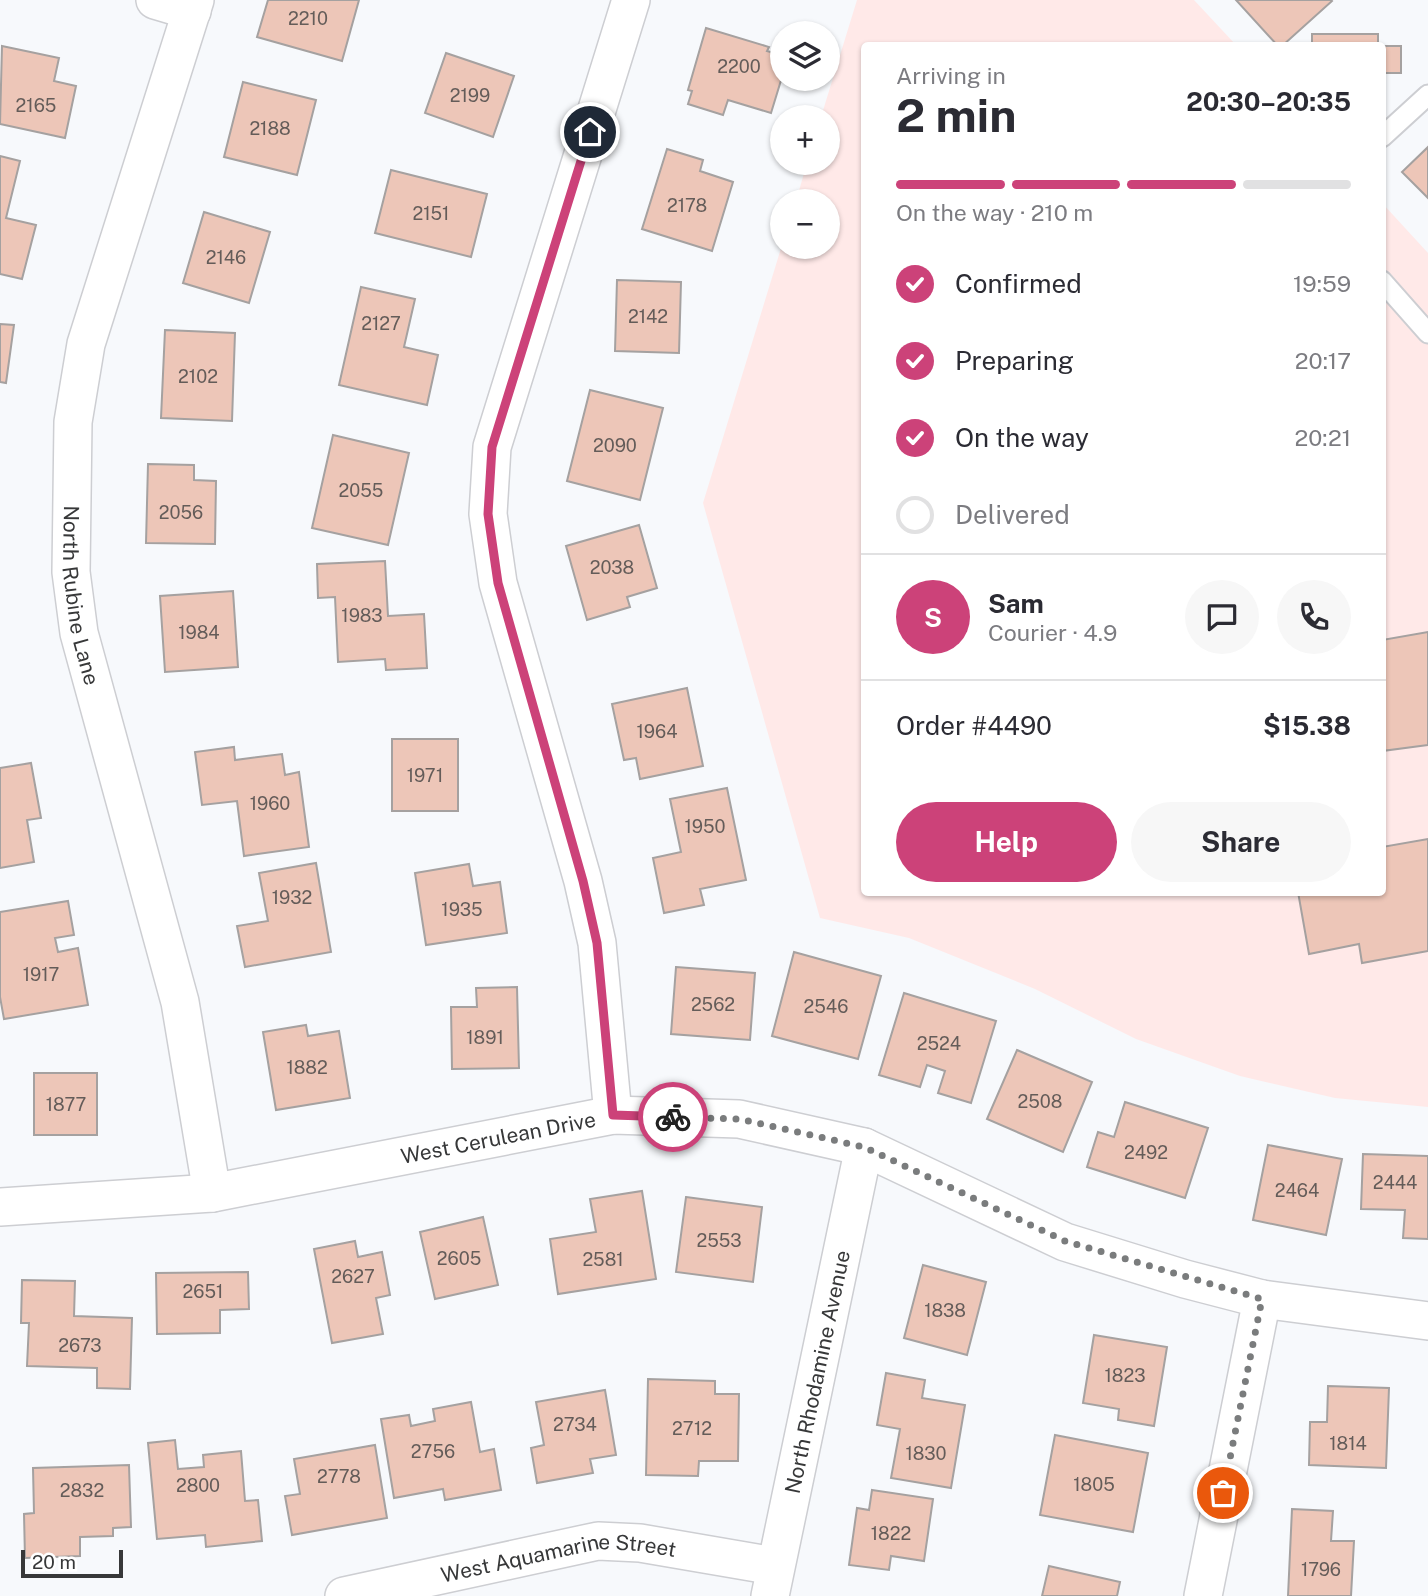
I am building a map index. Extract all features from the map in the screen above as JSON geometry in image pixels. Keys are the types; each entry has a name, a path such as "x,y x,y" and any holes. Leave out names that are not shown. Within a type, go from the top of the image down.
{"street":[{"path":"156,0 194,5"},
{"path":"613,1115 597,943 583,881 498,583 488,514 492,447 631,0"},
{"name":"North Rubine Lane","path":"194,5 86,344 73,422 71,572 79,633 180,1002 212,1193"},
{"name":"West Cerulean Drive","path":"0,1207 212,1193 613,1115 739,1119 864,1147 1065,1241 1262,1299 1428,1321"},
{"name":"North Rhodamine Avenue","path":"772,1581 864,1147"},
{"path":"1203,1596 1262,1299"},
{"name":"West Aquamarine Street","path":"344,1596 598,1541 640,1543 772,1581"}],"lane":[{"path":"1386,132 1428,95"},
{"path":"1386,286 1428,333"}],"shaded area":[{"path":"857,0 1194,0 1233,42 861,42 861,896 1386,896 1386,207 1428,253 1428,1107 1335,1098 1240,1076 1136,1039 1035,989 909,938 820,918 703,503 778,259 840,259 840,189 799,189 804,175 840,175 840,105 825,105 829,91 840,91 840,55"}],"building":[{"path":"268,0 359,0 342,61 257,37"},
{"path":"1236,0 1332,1 1286,42 1274,42"},
{"path":"706,28 769,47 770,91 778,91 773,105 770,105 770,113 728,100 723,115 688,104 692,91 688,90"},
{"path":"1312,34 1378,34 1378,42 1312,42"},
{"path":"2,46 59,58 54,81 76,86 65,138 0,124"},
{"path":"1386,46 1401,46 1401,73 1386,73"},
{"path":"446,53 514,76 493,137 425,113"},
{"path":"243,82 316,100 297,175 224,157"},
{"path":"1428,147 1428,198 1402,172"},
{"path":"667,149 703,160 700,171 733,182 712,251 642,229"},
{"path":"0,156 20,161 6,218 36,225 22,279 0,274"},
{"path":"391,170 487,194 471,257 375,233"},
{"path":"204,212 270,232 249,303 183,283"},
{"path":"617,280 681,282 679,353 615,351"},
{"path":"361,287 415,299 404,347 438,355 427,405 339,385"},
{"path":"0,324 14,325 6,383 0,382"},
{"path":"165,330 235,333 232,421 161,418"},
{"path":"590,390 663,408 640,500 567,481"},
{"path":"333,435 409,453 388,545 312,528"},
{"path":"148,464 194,465 194,480 216,481 215,544 146,543"},
{"path":"639,525 657,588 627,597 630,607 587,620 566,546"},
{"path":"385,561 388,616 424,614 427,668 386,670 385,659 338,662 335,597 318,598 317,564"},
{"path":"233,591 238,667 165,672 160,596"},
{"path":"1428,632 1428,745 1386,750 1386,639"},
{"path":"687,688 703,766 640,779 636,758 624,760 612,704"},
{"path":"392,739 458,739 458,811 392,811"},
{"path":"234,747 235,760 282,754 285,775 299,772 309,847 244,856 237,801 202,805 195,752"},
{"path":"31,763 41,818 27,820 34,862 0,868 0,768"},
{"path":"727,788 746,880 700,889 704,905 664,913 653,858 681,852 670,799"},
{"path":"1428,839 1428,951 1362,963 1359,944 1309,954 1299,896 1386,896 1386,846"},
{"path":"316,863 331,952 245,967 237,926 268,921 259,873"},
{"path":"469,864 473,886 500,882 507,933 426,945 415,873"},
{"path":"68,901 74,935 55,938 58,952 78,948 88,1005 4,1019 0,997 0,912"},
{"path":"794,952 881,976 858,1059 772,1036"},
{"path":"676,967 755,973 750,1040 671,1034"},
{"path":"517,987 519,1068 452,1069 451,1007 477,1007 476,988"},
{"path":"904,993 996,1021 971,1103 938,1093 945,1071 927,1065 920,1087 879,1075"},
{"path":"306,1025 308,1036 339,1031 350,1098 276,1110 263,1032"},
{"path":"1017,1050 1092,1082 1063,1152 987,1119"},
{"path":"34,1073 97,1073 97,1135 34,1135"},
{"path":"1125,1102 1208,1128 1185,1198 1087,1167 1098,1132 1114,1137"},
{"path":"1268,1145 1342,1159 1326,1235 1253,1220"},
{"path":"1363,1154 1428,1156 1428,1239 1403,1238 1405,1210 1361,1209"},
{"path":"642,1191 656,1279 558,1294 550,1239 596,1232 590,1199"},
{"path":"686,1197 762,1207 753,1282 676,1272"},
{"path":"483,1217 498,1285 435,1299 420,1232"},
{"path":"355,1241 358,1257 382,1252 390,1295 376,1298 383,1334 332,1343 314,1249"},
{"path":"923,1265 986,1282 967,1355 904,1338"},
{"path":"248,1272 249,1309 220,1310 220,1333 157,1334 156,1273"},
{"path":"22,1280 75,1281 74,1316 132,1318 130,1389 97,1388 97,1368 27,1366 29,1323 21,1323"},
{"path":"1094,1335 1167,1347 1154,1426 1118,1420 1119,1409 1083,1403"},
{"path":"886,1373 925,1380 922,1398 965,1405 951,1488 891,1478 900,1429 877,1425"},
{"path":"648,1379 715,1381 715,1394 739,1394 738,1461 699,1461 698,1476 646,1475"},
{"path":"1328,1386 1389,1388 1386,1468 1309,1465 1310,1422 1327,1422"},
{"path":"605,1390 616,1455 590,1459 593,1473 537,1483 531,1448 544,1445 536,1402"},
{"path":"471,1402 480,1452 494,1449 501,1490 445,1500 443,1489 394,1498 381,1419 409,1415 411,1426 435,1421 433,1409"},
{"path":"1055,1435 1148,1453 1133,1532 1040,1515"},
{"path":"175,1440 178,1469 204,1467 203,1455 241,1451 245,1501 258,1500 262,1541 206,1547 205,1535 157,1539 148,1443"},
{"path":"375,1445 387,1518 292,1535 285,1496 300,1494 294,1459"},
{"path":"129,1465 131,1527 113,1528 113,1536 80,1537 80,1556 25,1558 24,1514 34,1513 33,1468"},
{"path":"872,1490 933,1499 924,1561 891,1556 889,1570 849,1565 857,1508 869,1510"},
{"path":"1292,1509 1333,1511 1331,1541 1354,1541 1351,1596 1288,1596"},
{"path":"1049,1566 1120,1582 1117,1596 1042,1596"}],"way so far":[{"path":"673,1117 739,1119 864,1147 1065,1241 1185,1279 1262,1299 1223,1493"}],"route":[{"path":"590,132 492,447 488,514 498,583 583,881 597,943 613,1115 673,1117"}]}
